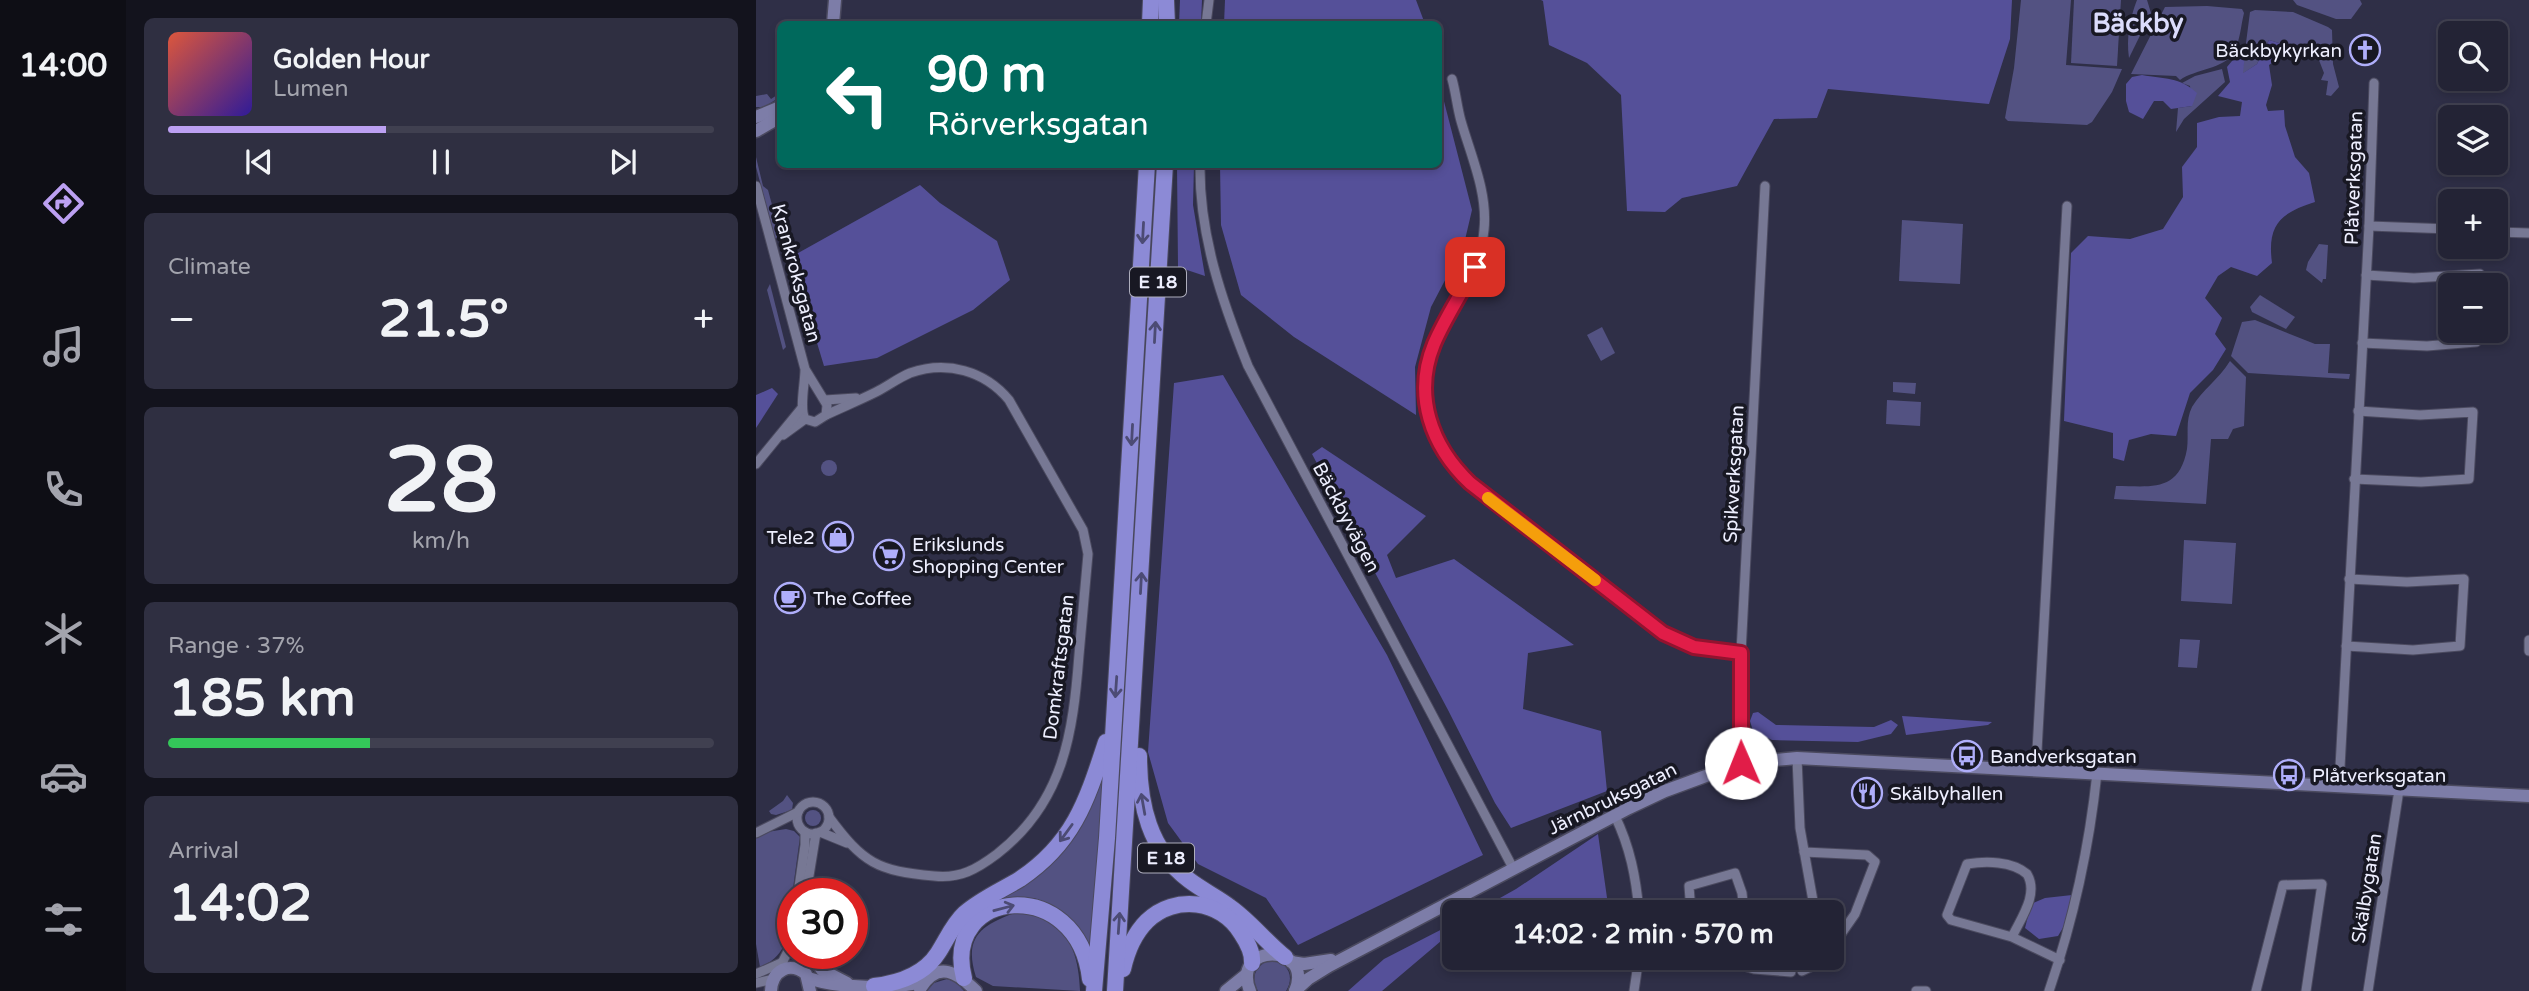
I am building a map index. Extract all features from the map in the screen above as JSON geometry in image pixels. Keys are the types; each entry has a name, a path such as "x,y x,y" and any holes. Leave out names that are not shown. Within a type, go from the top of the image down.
{"highway":[{"path":"1150,21 1151,0"},
{"path":"1166,0 1167,21"},
{"name":"E 18","path":"1092,991 1114,727 1147,168"},
{"name":"E 18","path":"1115,991 1165,168"},
{"name":"E 18","path":"1133,709 1138,720 1142,805 1159,848 1182,874 1231,907 1288,960"},
{"name":"E 18","path":"925,983 943,964 950,942 962,921 979,904 1029,872 1063,839 1087,799 1105,743 1114,727"},
{"path":"874,986 898,982 921,971 938,954 959,919 979,904"},
{"name":"E 18","path":"1115,991 1120,983 1128,949 1140,929 1156,913 1177,905 1199,904 1230,918 1244,936 1252,955 1250,969"},
{"name":"E 18","path":"970,986 960,960 961,948 970,928 997,909 1019,905 1031,906 1052,914 1076,937 1086,958 1092,991"}],"street":[{"path":"833,21 835,0"},
{"path":"841,21 842,0"},
{"path":"1206,21 1209,0"},
{"path":"1452,79 1482,192 1484,229 1475,267 1434,344 1426,374 1426,407 1441,448 1460,474 1478,489 1663,633 1694,647 1741,653"},
{"name":"Plåtverksgatan","path":"2339,786 2367,275 2374,83"},
{"path":"756,117 777,108"},
{"path":"756,131 777,119"},
{"name":"Bäckbyvägen","path":"1200,168 1202,209 1209,248 1225,305 1248,366 1513,868"},
{"name":"Krankroksgatan","path":"756,186 805,369 824,399"},
{"name":"Spikverksgatan","path":"1741,763 1741,653 1765,186"},
{"path":"2036,769 2067,206"},
{"path":"2369,226 2438,229"},
{"path":"2508,232 2529,233"},
{"path":"2367,275 2438,277"},
{"path":"2362,343 2427,346 2463,343"},
{"name":"Domkraftsgatan","path":"818,833 849,844 882,868 944,877 973,870 1004,848 1033,817 1059,773 1068,747 1075,702 1088,554 1086,539 1077,519 1009,400 992,382 958,369 931,368 910,373 826,415"},
{"name":"Krankroksgatan","path":"803,409 805,369"},
{"path":"756,464 813,395 824,399 827,405 826,415 816,422 803,409"},
{"name":"Domkraftsgatan","path":"824,399 861,398"},
{"path":"2354,479 2421,482 2469,479 2473,412 2420,415 2358,411"},
{"path":"2346,646 2413,650 2460,646 2464,579 2407,582 2349,579"},
{"path":"2529,640 2529,651"},
{"path":"1797,758 1800,828 1813,900"},
{"name":"Järnbruksgatan","path":"1295,991 1308,979 1361,949 1513,868 1665,791 1741,763 1797,758 2529,796"},
{"path":"2049,991 2081,885 2097,773"},
{"name":"Skälbygatan","path":"2368,991 2399,790"},
{"path":"756,833 798,812 805,804 815,802 824,806 829,817 826,827 818,833 809,878"},
{"path":"798,812 797,821 804,831 805,845 800,878"},
{"path":"1615,816 1627,842 1638,900"},
{"name":"Domkraftsgatan","path":"829,817 849,844"},
{"path":"778,822 818,833"},
{"path":"1804,852 1867,855 1875,862 1855,914 1844,930"},
{"path":"2012,937 2031,896 2031,880 2024,871 2011,866 1986,862 1967,864 1947,915 1951,920 2012,937 2060,961"},
{"path":"1690,900 1689,886 1728,873 1735,873 1743,900"},
{"path":"2256,991 2283,885 2322,884 2306,991"},
{"name":"Järnbruksgatan","path":"1250,969 1257,958 1270,954 1316,964 1361,949"},
{"path":"1288,960 1298,978 1295,991"},
{"path":"756,974 777,966"},
{"path":"756,983 773,981 785,968 791,967 808,981 827,984 898,987 925,983 946,972 970,986"},
{"path":"821,969 851,985"},
{"path":"1226,991 1250,969"},
{"path":"1250,969 1250,991"},
{"path":"1634,991 1637,970"},
{"path":"1762,970 1791,972"}],"shaded area":[{"path":"1180,0 1202,0 1201,21 1179,21"},
{"path":"1225,0 1416,0 1424,21 1224,21"},
{"path":"1541,0 2012,0 2010,39 1989,104 1828,89 1817,118 1774,119 1737,186 1682,198 1665,212 1627,211 1621,95 1587,63 1549,45"},
{"path":"2021,0 2071,0 2066,65 2122,69 2112,92 2092,122 2087,125 2008,121 2005,118 2014,68"},
{"path":"2074,0 2121,0 2117,66 2071,63"},
{"path":"2137,0 2147,0 2151,13 2129,58 2129,28"},
{"path":"2293,0 2360,0 2362,4 2351,19 2336,19 2297,5"},
{"path":"2165,7 2242,9 2244,13 2238,43 2230,58 2180,80 2176,76 2131,74"},
{"path":"2250,12 2293,12 2332,30 2333,64 2339,87 2331,96 2326,95 2328,81 2321,80 2324,73 2315,50 2295,48 2269,40 2257,64 2242,74"},
{"path":"2269,40 2295,48 2269,65 2272,85 2266,105 2268,111 2284,110 2285,126 2295,157 2309,173 2315,202 2293,211 2279,222 2272,239 2272,263 2257,276 2231,267 2218,276 2205,298 2222,318 2215,334 2226,349 2213,370 2190,393 2176,436 2151,434 2129,440 2124,461 2113,458 2113,433 2064,421 2071,253 2088,236 2130,239 2163,229 2183,197 2182,167 2197,147 2197,123 2219,117 2240,116 2242,102 2218,96 2230,82 2227,67 2246,44 2243,73 2257,64"},
{"path":"2222,69 2225,82 2184,119 2176,132 2178,108 2192,106 2190,86 2182,83 2195,76"},
{"path":"2142,75 2171,80 2191,88 2197,93 2192,106 2171,109 2163,101 2154,101 2143,119 2129,112 2126,84 2132,77"},
{"path":"767,94 771,99 777,95 777,99 764,107 756,107 756,96"},
{"path":"1442,94 1472,210 1464,244 1431,307 1415,367 1416,415 1294,337 1241,295 1221,225 1220,168 1442,168"},
{"path":"756,157 781,238 790,241 775,238 756,167"},
{"path":"1177,168 1194,168 1193,205 1205,276 1178,267"},
{"path":"920,185 940,203 997,241 1010,280 973,310 877,358 824,366 791,257"},
{"path":"1902,220 1963,224 1960,284 1899,281"},
{"path":"2319,244 2328,245 2326,279 2323,279 2322,283 2306,270"},
{"path":"770,284 786,347 783,350 767,290"},
{"path":"2260,295 2295,317 2286,329 2252,312 2250,307"},
{"path":"2255,320 2315,344 2330,344 2328,373 2350,374 2349,379 2248,373 2231,356 2242,322"},
{"path":"1602,327 1615,353 1601,361 1587,335"},
{"path":"2230,361 2246,377 2244,426 2233,429 2228,439 2211,439 2206,504 2114,499 2116,486 2162,484 2177,473 2187,449 2192,407"},
{"path":"1223,375 1387,655 1483,855 1298,945 1266,898 1198,864 1168,823 1148,752 1174,383"},
{"path":"1893,382 1916,383 1915,394 1893,392"},
{"path":"772,388 778,394 756,428 756,395"},
{"path":"1887,400 1921,402 1920,426 1886,424"},
{"path":"1322,447 1426,516 1387,555 1396,578 1454,559 1574,645 1528,653 1523,709 1601,731 1607,791 1511,828 1495,803 1312,454"},
{"path":"829,460 837,468 829,476 821,468"},
{"path":"2184,540 2236,543 2232,604 2181,601"},
{"path":"2180,639 2200,640 2197,668 2178,667"},
{"path":"1758,712 1776,725 1874,727 1891,720 1898,725 1891,734 1858,742 1772,740 1753,731 1750,721 1753,713"},
{"path":"1902,716 1992,722 1988,725 1906,735"},
{"path":"1104,772 1091,958 1064,915 1050,904 1034,898 1011,899 955,943 967,921 1026,881"},
{"path":"787,795 793,803 792,810 771,814 769,811"},
{"path":"810,810 816,810 821,818 819,824 810,826 805,821 805,815"},
{"path":"786,829 794,831 800,837 794,878 777,878 777,955 760,967 756,944 756,838 767,832"},
{"path":"1598,834 1607,900 1496,900"},
{"path":"2072,895 2067,921 2058,936 2039,939 2025,928 2031,904 2045,898"},
{"path":"1017,912 1045,919 1062,932 1073,949 1080,991 993,986 976,977 972,951 978,934 985,927"},
{"path":"1442,929 1442,941 1382,991 1348,991 1384,959"},
{"path":"1267,961 1284,965 1287,969 1290,979 1286,991 1258,991 1255,974"},
{"path":"947,979 956,982 964,991 927,991 934,983"}],"slow traffic":[{"path":"1488,498 1595,580"}],"place":[{"name":"Bäckbykyrkan","path":"2365,50"},
{"name":"Tele2","path":"838,537"},
{"name":"Erikslunds Shopping Center","path":"889,555"},
{"name":"The Coffee","path":"790,598"},
{"name":"Bandverksgatan","path":"1967,756"},
{"name":"Plåtverksgatan","path":"2289,775"},
{"name":"Skälbyhallen","path":"1867,793"}],"district":[{"name":"Bäckby","path":"2138,23"}],"route":[{"path":"1475,267 1429,358 1424,388 1426,407 1441,448 1470,483 1663,633 1694,647 1741,653 1741,763"}]}
